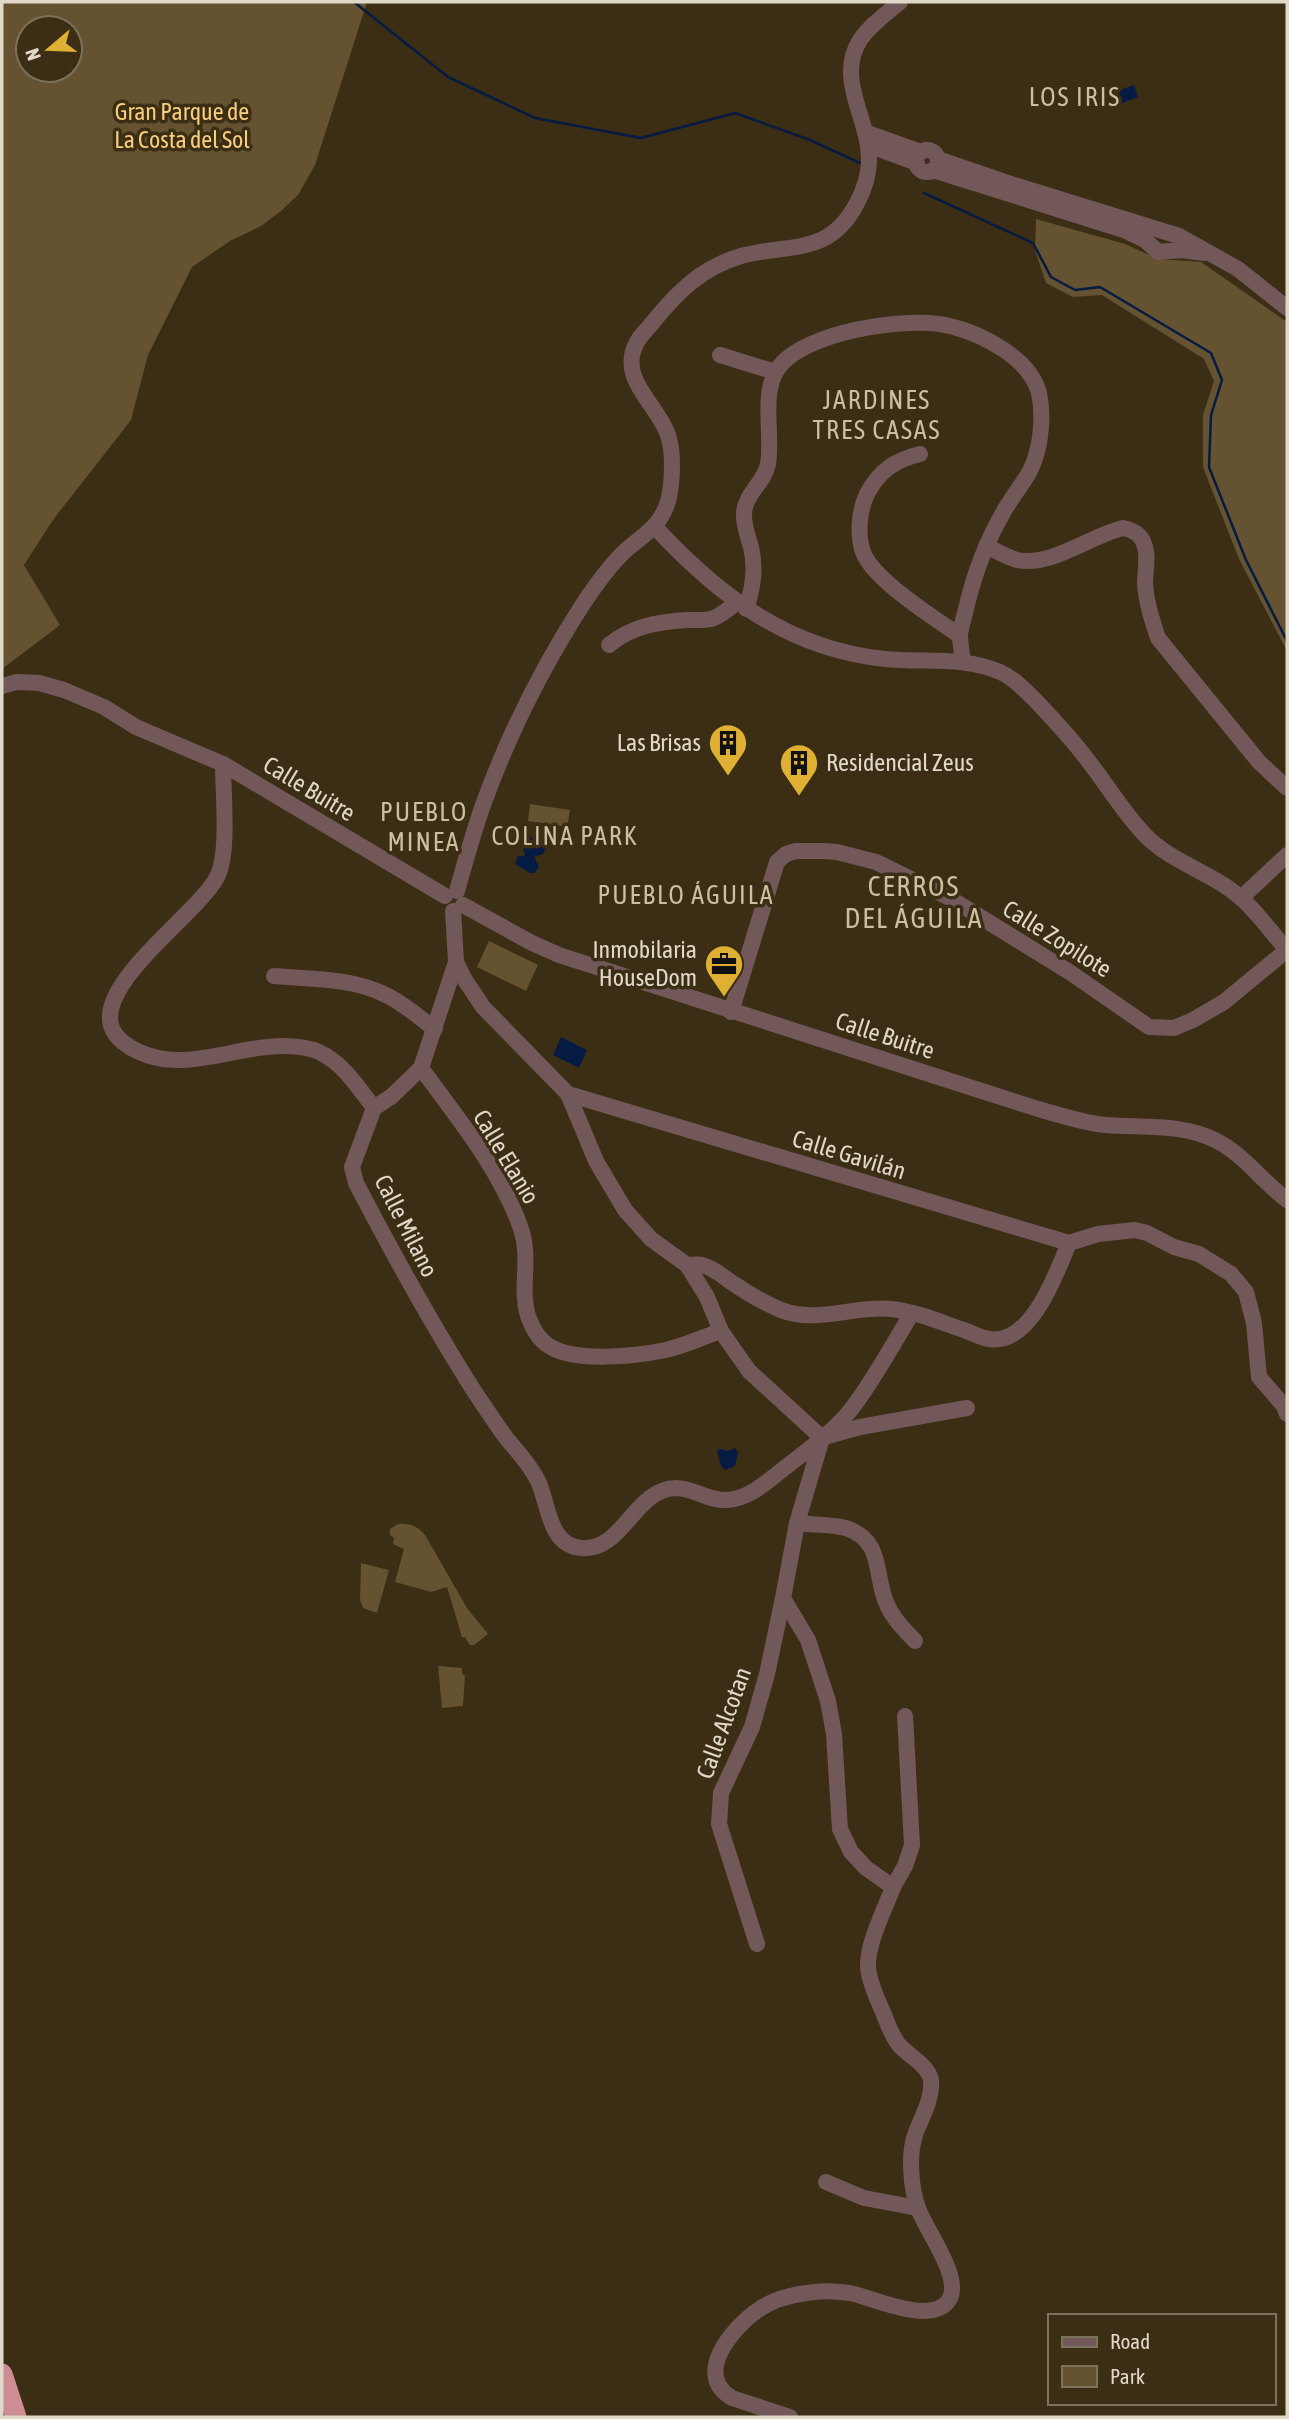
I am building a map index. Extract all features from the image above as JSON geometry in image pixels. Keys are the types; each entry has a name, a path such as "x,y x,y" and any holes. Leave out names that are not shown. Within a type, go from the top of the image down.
{"highway":[{"path":"2,2374 16,2417"}],"street":[{"path":"223,764 222,859 218,875 209,890 118,989 110,1007 110,1023 115,1035 143,1054 179,1061 269,1046 297,1046 316,1050 332,1059 350,1077 374,1108 392,1096 421,1068 456,962 454,901 484,804 525,708 572,622 593,590 623,553 655,527 667,506 672,467 668,435 635,381 630,362 636,344 681,289 712,266 743,256 808,246 835,230 857,204 869,166 866,138 853,93 851,60 858,43 869,29 900,2"},
{"path":"866,138 919,158 932,151 935,164"},
{"path":"935,164 1014,185 1194,243 1254,281 1287,308"},
{"path":"935,164 1124,230 1158,250 1182,250 1214,255"},
{"path":"1158,250 1169,248 1172,243 1163,231"},
{"path":"609,645 622,634 642,626 716,617 742,606 753,589 754,569 744,513 747,501 762,480 768,465 770,388 775,372 782,362 814,343 840,333 874,326 948,325 981,337 1030,372 1039,393 1041,426 1031,470 1004,510 974,575 960,636 963,661"},
{"path":"720,355 775,372"},
{"path":"920,454 902,458 887,467 875,480 865,498 860,519 863,553 898,591 960,636"},
{"path":"655,527 694,567 742,606 777,628 843,652 883,659 963,661 1003,673 1022,687 1085,756 1146,836 1165,852 1241,898 1287,950"},
{"path":"986,546 1016,560 1029,560 1047,557 1123,528 1133,530 1146,546 1145,587 1150,617 1158,638 1259,762 1287,788"},
{"name":"Calle Buitre","path":"2,687 17,682 39,683 64,690 104,707 136,727 223,764 454,901 559,955 731,1012 1074,1119 1105,1125 1171,1127 1201,1134 1219,1141 1287,1200"},
{"name":"Calle Zopilote","path":"731,1012 777,862 786,854 796,851 837,852 876,862 948,897 1071,973 1149,1027 1174,1028 1193,1020 1224,1002 1287,950"},
{"path":"1241,898 1287,855"},
{"path":"456,962 483,1007 568,1094 596,1161 625,1210 651,1239 687,1265 722,1331 749,1371 822,1438"},
{"path":"274,976 326,980 388,995 435,1029"},
{"name":"Calle Elanio","path":"421,1068 468,1132 505,1192 521,1228 527,1256 525,1293 528,1316 537,1335 549,1346 565,1353 589,1356 636,1354 667,1350 722,1331"},
{"name":"Calle Gavilán","path":"568,1094 1069,1243"},
{"name":"Calle Milano","path":"374,1108 352,1167 356,1183 438,1334 493,1420 534,1474 543,1492 556,1534 567,1544 580,1548 594,1547 617,1533 653,1494 665,1489 677,1488 716,1500 738,1498 753,1493 822,1438"},
{"path":"687,1265 701,1264 713,1269 759,1300 783,1311 824,1315 890,1309 912,1313 989,1339 1004,1338 1019,1331 1029,1322 1069,1243 1119,1230 1147,1233 1174,1247 1199,1254 1231,1274 1246,1292 1254,1323 1259,1377 1284,1406 1287,1414"},
{"path":"822,1438 854,1407 912,1313"},
{"path":"822,1438 860,1427 967,1408"},
{"name":"Calle Alcotan","path":"757,1944 719,1824 721,1793 752,1727 768,1674 797,1523 822,1438"},
{"path":"797,1523 846,1528 872,1547 879,1564 884,1600 893,1618 915,1641"},
{"path":"783,1598 808,1640 828,1701 834,1734 840,1829 851,1852 866,1868 893,1887"},
{"path":"790,2417 741,2402 724,2393 717,2382 714,2371 717,2358 728,2339 742,2322 760,2308 783,2298 829,2291 850,2293 922,2312 935,2311 947,2303 953,2292 952,2278 918,2208 912,2169 914,2138 930,2096 931,2078 923,2066 899,2045 890,2029 868,1969 869,1953 893,1887 905,1866 912,1845 905,1716"},
{"path":"826,2182 864,2198 918,2208"}],"green space":[{"name":"Gran Parque de La Costa del Sol","path":"2,2 367,2 315,165 298,195 261,226 230,241 192,267 148,355 131,420 53,520 24,565 60,625 2,669"},
{"path":"1036,219 1125,244 1158,259 1201,262 1287,322 1287,651 1239,559 1203,467 1203,415 1214,381 1204,359 1102,295 1073,297 1046,283 1035,250"},
{"path":"530,804 570,810 567,827 528,821"},
{"path":"489,941 538,965 526,991 477,967"},
{"path":"398,1524 413,1526 425,1535 467,1608 488,1634 474,1645 470,1645 465,1637 462,1637 447,1587 431,1592 395,1582 404,1549 393,1544 394,1538 390,1535 390,1529"},
{"path":"361,1563 389,1570 377,1613 363,1608 360,1600"},
{"path":"438,1666 462,1668 462,1674 465,1675 463,1706 442,1708"}],"water":[{"path":"1134,85 1138,97 1110,108 1106,104 1106,95"},
{"path":"528,835 546,847 543,854 534,857 539,866 535,873 515,864 518,856 524,856 523,850"},
{"path":"561,1037 587,1050 579,1068 553,1055"},
{"path":"735,1448 738,1453 735,1466 725,1470 721,1466 717,1451"}],"waterway":[{"path":"354,2 448,77 535,118 641,138 735,113 810,140 860,163"},
{"path":"924,193 1033,243 1051,277 1075,290 1100,287 1211,353 1222,380 1211,415 1209,467 1246,560 1287,641"}],"place":[{"name":"Las Brisas","path":"728,777"},
{"name":"Residencial Zeus","path":"799,797"},
{"name":"Inmobilaria HouseDom","path":"724,998"}],"district":[{"name":"LOS IRIS","path":"1075,97"},
{"name":"JARDINES TRES CASAS","path":"877,415"},
{"name":"PUEBLO MINEA","path":"424,827"},
{"name":"COLINA PARK","path":"565,836"},
{"name":"PUEBLO ÁGUILA","path":"686,895"},
{"name":"CERROS DEL ÁGUILA","path":"914,902"}]}
